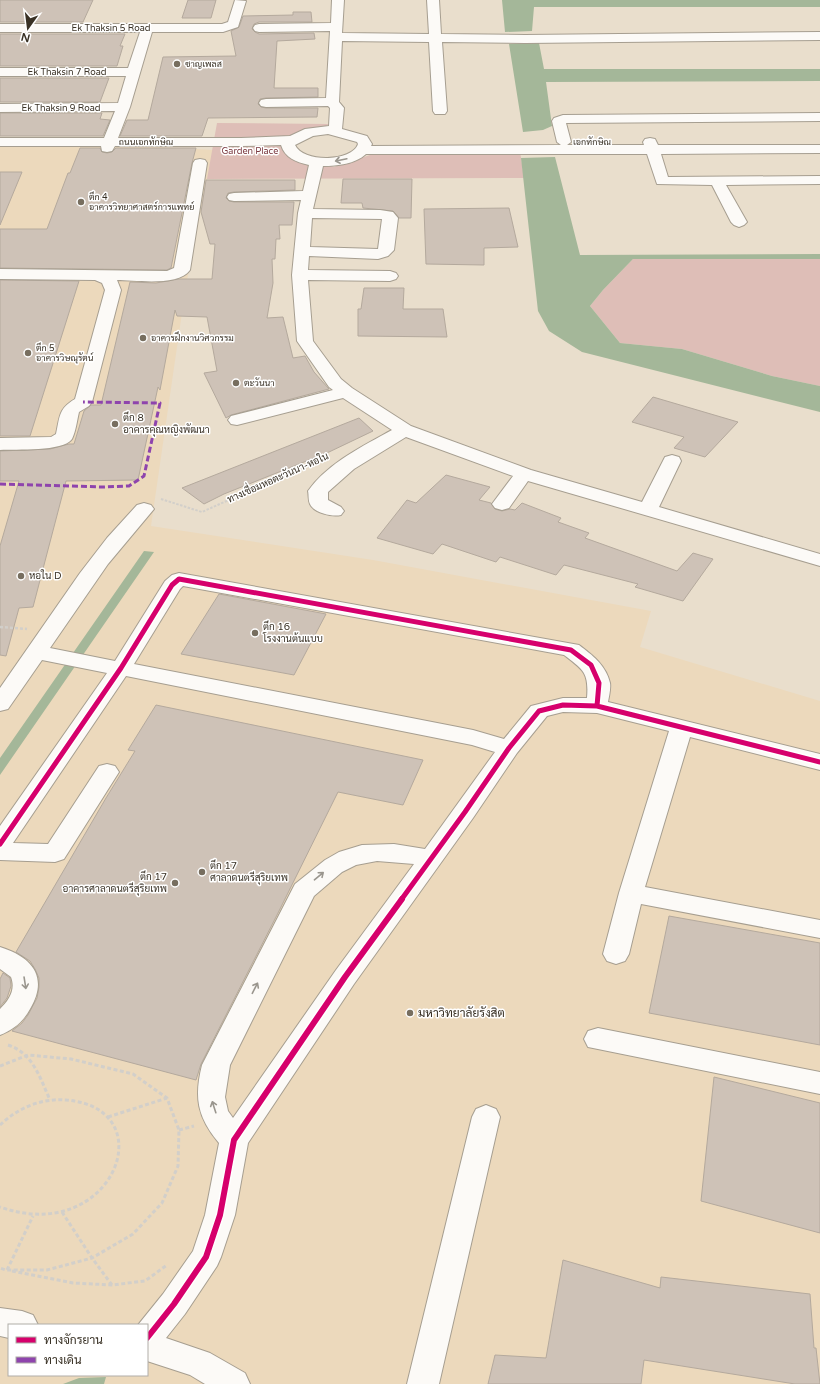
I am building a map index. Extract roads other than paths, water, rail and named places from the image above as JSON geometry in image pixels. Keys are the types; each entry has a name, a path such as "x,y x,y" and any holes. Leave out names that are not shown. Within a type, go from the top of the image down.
{"street":[{"path":"328,131 337,108 332,102 338,0"},
{"path":"433,0 440,111"},
{"name":"Ek Thaksin 5 Road","path":"0,28 223,28 230,27 234,24 240,1"},
{"path":"108,145 123,107 147,28"},
{"path":"259,28 435,38 496,39 820,36"},
{"name":"Ek Thaksin 7 Road","path":"0,72 134,72"},
{"path":"266,103 332,102"},
{"name":"Ek Thaksin 9 Road","path":"0,108 7,132 123,107"},
{"path":"564,142 559,121 562,119 820,117"},
{"path":"364,147 362,140 355,136 328,131 300,135 290,145 298,157 317,161 337,161 354,157 364,147 652,146 820,149"},
{"name":"ถนนเอกทักษิณ","path":"7,132 108,145 290,145"},
{"name":"เอกทักษิณ","path":"532,146 564,142 652,146 820,141"},
{"path":"652,146 662,181 820,180"},
{"path":"317,161 305,214 300,275 305,341 335,382 346,392 405,430 524,474 820,560"},
{"path":"0,274 168,276 178,273 182,270 200,163"},
{"path":"717,181 739,222"},
{"path":"234,197 310,195"},
{"path":"302,251 383,253 386,250 390,218 388,215 380,214 305,214"},
{"path":"0,444 55,442 64,437 71,409 83,402 113,290 109,280 97,275"},
{"path":"300,275 390,276"},
{"path":"237,420 346,392"},
{"path":"334,511 319,503 317,498 318,491 326,481 345,465 405,430"},
{"path":"648,509 672,461"},
{"path":"502,504 524,474"},
{"path":"0,704 43,653 49,632 103,556 123,531 151,503"},
{"path":"0,844 121,668 172,585 179,580 189,580 571,650 591,665 599,682 597,706"},
{"path":"43,653 473,738 509,748"},
{"path":"148,1337 174,1304 206,1257 220,1215 234,1140 345,977 431,859 509,748 539,711 563,705 597,706 820,762"},
{"path":"616,954 631,893 681,728"},
{"path":"0,851 55,853 107,772"},
{"path":"234,1140 220,1125 212,1106 210,1088 216,1065 304,890 320,875 342,861 366,852 386,850 431,859"},
{"path":"631,893 820,929"},
{"path":"0,957 11,961 21,969 26,980 26,993 21,1005 11,1016 0,1024"},
{"path":"598,1039 820,1083"},
{"path":"423,1384 486,1117"},
{"path":"0,1322 15,1324"},
{"path":"148,1346 199,1362 234,1384"}],"place":[{"name":"ชาญเพลส","path":"177,64"},
{"name":"ตึก 4 อาคารวิทยาศาสตร์การแพทย์","path":"81,202"},
{"name":"อาคารฝึกงานวิศวกรรม","path":"143,338"},
{"name":"ตึก 5 อาคารวิษณุรัตน์","path":"28,353"},
{"name":"ตะวันนา","path":"236,383"},
{"name":"ตึก 8 อาคารคุณหญิงพัฒนา","path":"115,424"},
{"name":"หอใน D","path":"21,576"},
{"name":"ตึก 16 โรงงานต้นแบบ","path":"255,633"},
{"name":"ตึก 17 ศาลาดนตรีสุริยเทพ","path":"202,872"},
{"name":"ตึก 17 อาคารศาลาดนตรีสุริยเทพ","path":"175,883"},
{"name":"มหาวิทยาลัยรังสิต","path":"410,1013"}],"park label":[{"name":"Garden Place","path":"250,151"}]}
